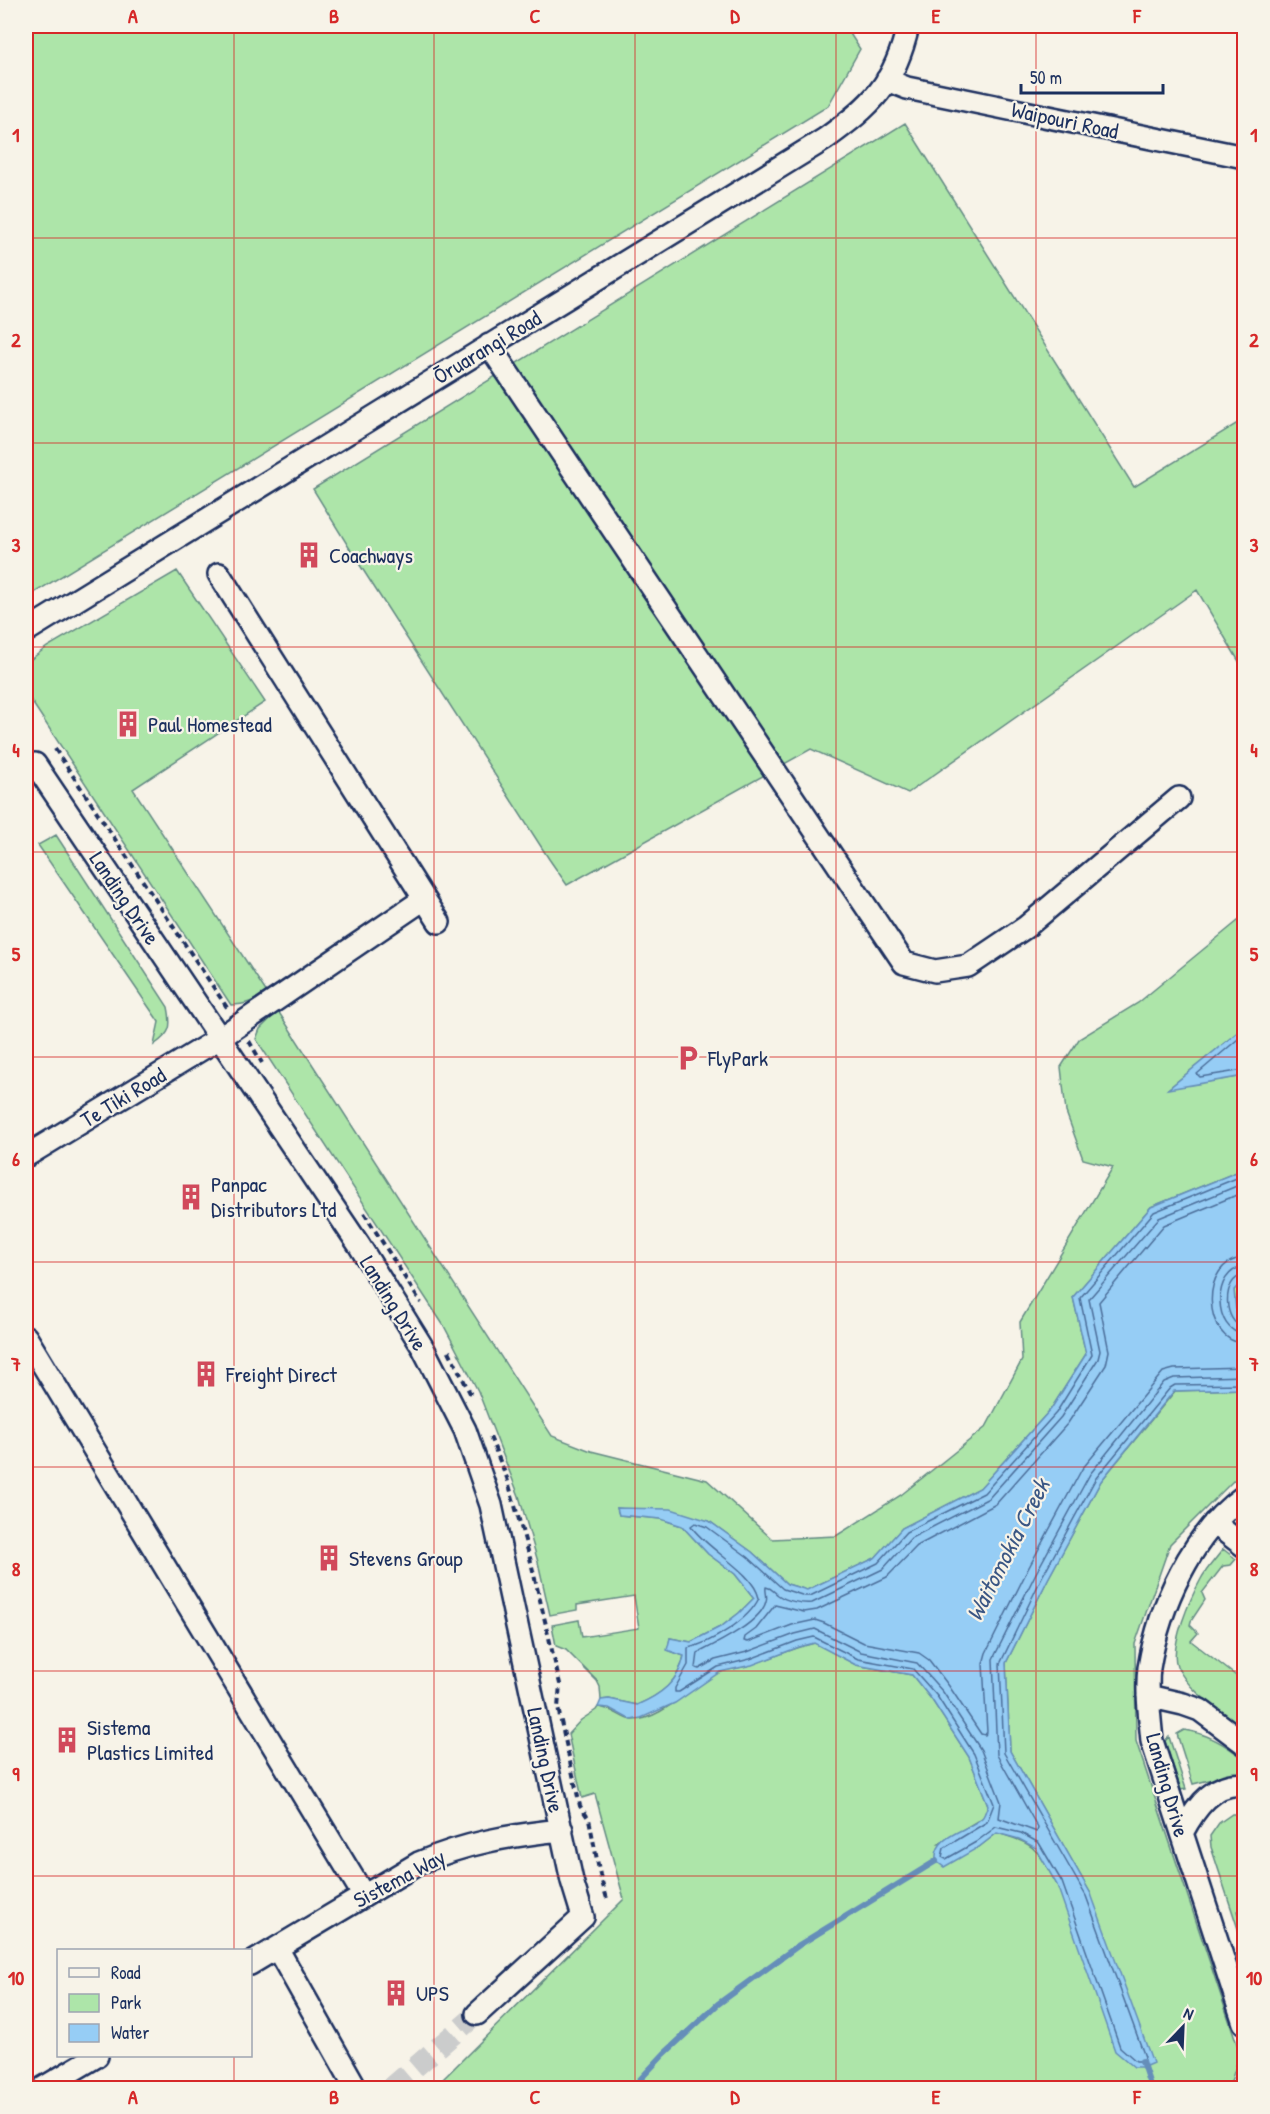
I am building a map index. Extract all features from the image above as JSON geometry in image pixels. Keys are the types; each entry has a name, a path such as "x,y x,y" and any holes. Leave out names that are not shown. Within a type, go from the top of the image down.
{"street":[{"name":"Ōruarangi Road","path":"26,631 825,139 871,102 888,80 900,55 908,26"},
{"name":"Waipouri Road","path":"888,80 907,88 1245,157"},
{"path":"489,345 904,963 935,971 968,966 1026,927 1179,798"},
{"path":"219,574 439,922"},
{"name":"Landing Drive","path":"36,764 393,1298 423,1348 465,1430 491,1506 572,1881 583,1917 477,2014"},
{"name":"Te Tiki Road","path":"26,1156 220,1038 424,899"},
{"path":"26,1338 364,1896"},
{"name":"Landing Drive","path":"1245,1496 1228,1508 1199,1542 1174,1588 1158,1628 1149,1669 1148,1696 1152,1741 1245,2023"},
{"path":"1214,1523 1245,1546"},
{"path":"1148,1696 1200,1710 1245,1743"},
{"path":"1182,1833 1192,1814 1214,1792 1232,1785 1245,1785"},
{"name":"Sistema Way","path":"252,1963 418,1863 470,1844 518,1834 562,1830"},
{"path":"277,1948 356,2088"},
{"path":"43,2088 94,2057"}],"path":[{"path":"55,749 224,1003"},
{"path":"590,1878 600,1875"}],"green space":[{"path":"26,26 845,26 860,49 828,106 26,598"},
{"path":"905,123 1134,487 1244,419 1244,670 1197,590 908,793 811,749 567,885 313,489"},
{"path":"177,571 265,702 133,789 267,993 241,1004 231,1005 26,693 26,663 47,647"},
{"path":"56,835 168,1007 169,1029 164,1037 154,1045 159,1022 38,845"},
{"path":"1244,916 1244,1027 1169,1088 1244,1076 1244,1169 1151,1207 1073,1297 1086,1354 1051,1409 980,1488 902,1528 875,1558 807,1590 787,1584 752,1552 709,1521 617,1508 619,1515 661,1519 682,1526 708,1554 735,1574 754,1598 722,1626 691,1642 670,1638 668,1650 684,1656 678,1673 661,1692 637,1705 609,1699 601,1700 597,1681 566,1650 556,1646 552,1625 579,1620 582,1637 639,1628 634,1596 577,1605 577,1610 550,1615 519,1496 478,1391 444,1326 256,1039 260,1029 278,1011 552,1436 591,1451 707,1480 772,1539 836,1536 901,1495 986,1427 1022,1360 1020,1322 1113,1167 1083,1159 1066,1112 1061,1067 1079,1039 1138,1003"},
{"path":"1244,1279 1244,1324 1236,1312 1234,1290"},
{"path":"1244,1389 1244,1474 1234,1480 1170,1544 1135,1644 1136,1741 1240,2053 1229,2088 434,2088 624,1899 595,1794 582,1798 568,1734 598,1707 608,1709 628,1719 643,1719 667,1708 701,1683 721,1672 807,1645 815,1643 856,1665 912,1675 932,1700 969,1757 988,1805 984,1817 939,1844 979,1847 997,1833 1011,1837 1035,1850 1057,1885 1091,1894 1010,1751 1006,1663 1101,1481 1175,1391"},
{"path":"1223,1549 1236,1559 1231,1565 1223,1566 1202,1593 1205,1600 1190,1625 1198,1633 1191,1641 1244,1682 1244,1728 1189,1685 1177,1666 1175,1657 1178,1634 1192,1597 1203,1575"},
{"path":"1184,1730 1223,1744 1244,1759 1244,1773 1193,1784 1177,1734"},
{"path":"1169,1737 1186,1789 1181,1790 1165,1741"},
{"path":"1232,1814 1244,1814 1244,1909 1237,1911 1244,1938 1243,1944 1211,1847 1210,1836 1219,1823"}],"water":[{"path":"1244,1027 1244,1076 1168,1089 1239,1031"},
{"path":"1244,1169 1244,1279 1234,1290 1236,1312 1244,1324 1244,1389 1174,1391 1101,1481 1006,1663 1010,1751 1091,1894 1153,2063 1144,2067 1134,2067 1115,2051 1057,1885 1036,1848 1019,1839 997,1833 979,1847 944,1867 936,1861 936,1852 940,1845 952,1835 982,1818 988,1805 969,1757 932,1700 912,1675 856,1665 814,1643 752,1665 720,1672 675,1703 641,1718 631,1720 609,1708 598,1707 601,1700 609,1699 637,1705 661,1692 678,1673 684,1656 667,1650 670,1638 691,1642 722,1626 754,1598 735,1574 708,1554 682,1526 661,1519 619,1515 617,1508 671,1509 709,1521 752,1552 787,1584 807,1590 875,1558 902,1528 980,1488 1051,1409 1086,1354 1073,1297 1151,1207"}],"waterway":[{"path":"632,2088 664,2054 718,2004 799,1945 936,1861"},
{"name":"Waitomokia Creek","path":"1142,2061 1151,2088"}],"tunnel":[{"path":"391,2088 477,2014"}],"place":[{"name":"Coachways","path":"309,555"},
{"name":"Paul Homestead","path":"128,724"},
{"name":"FlyPark","path":"688,1058"},
{"name":"Panpac Distributors Ltd","path":"191,1197"},
{"name":"Freight Direct","path":"206,1374"},
{"name":"Stevens Group","path":"329,1558"},
{"name":"Sistema Plastics Limited","path":"67,1740"},
{"name":"UPS","path":"396,1993"}]}
